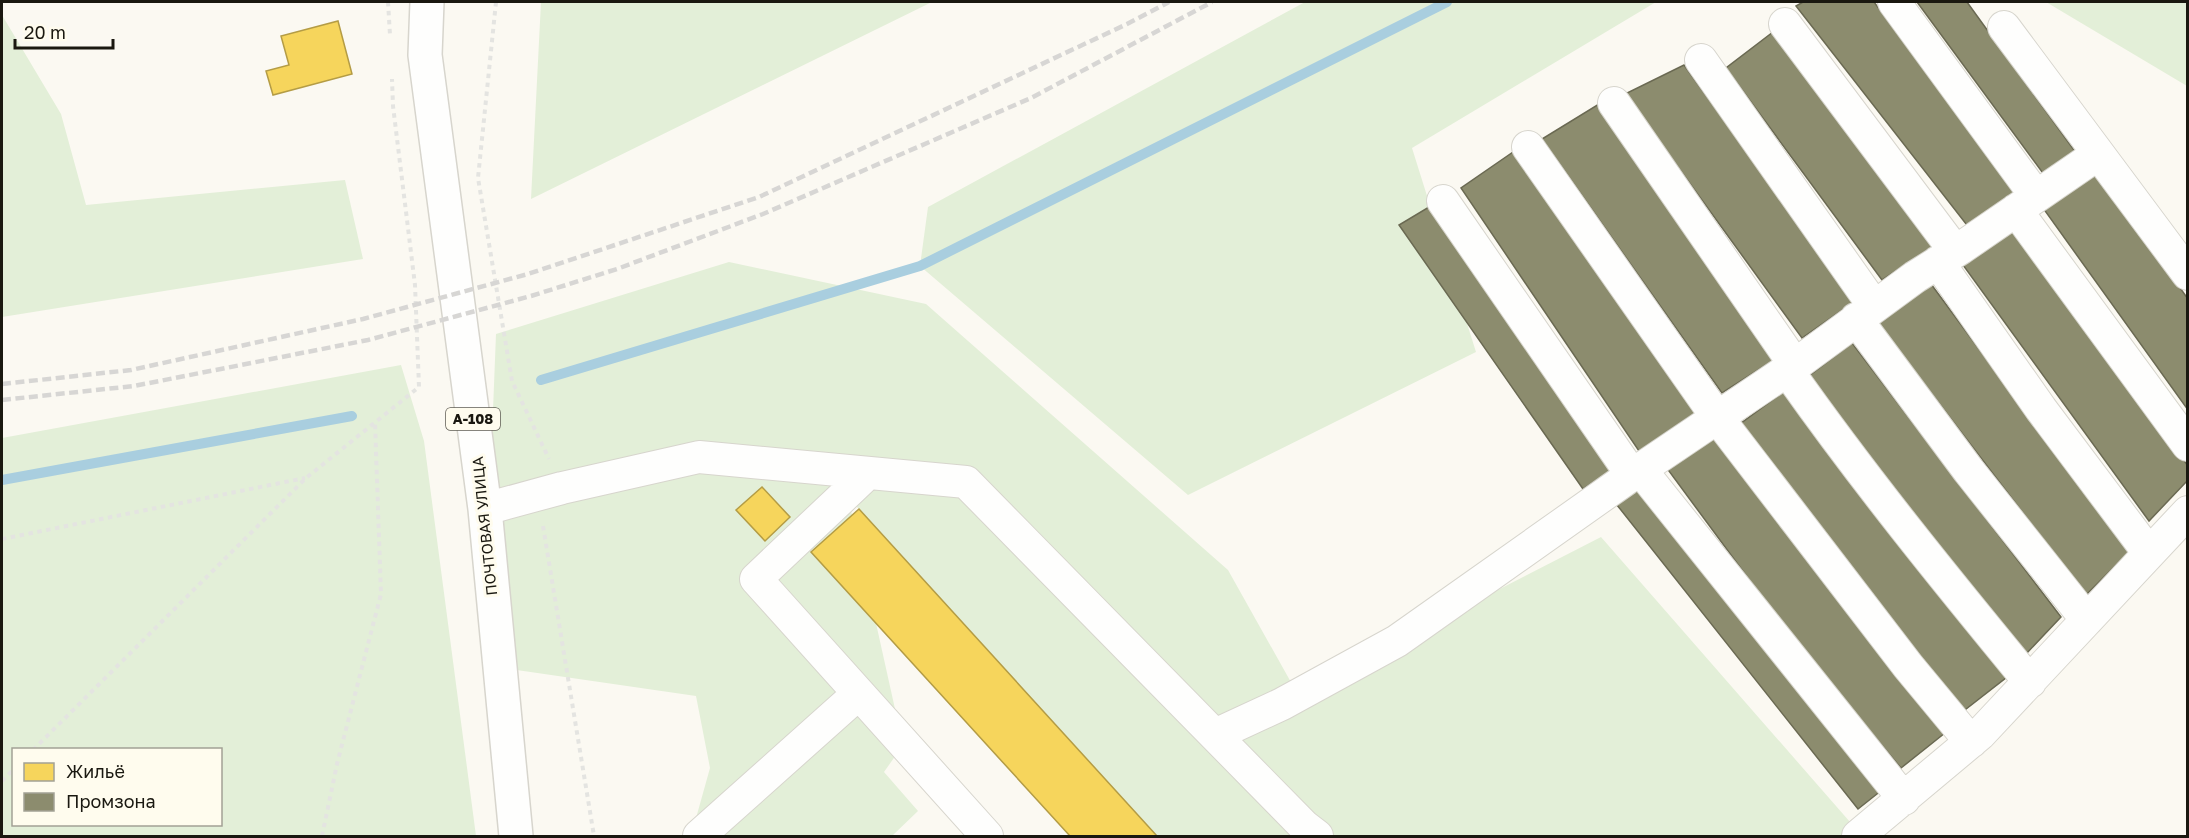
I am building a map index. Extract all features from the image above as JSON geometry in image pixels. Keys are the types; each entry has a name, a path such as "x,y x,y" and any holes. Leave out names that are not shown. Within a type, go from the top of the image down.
{"highway":[{"name":"ПОЧТОВАЯ УЛИЦА","path":"427,2 425,55 484,509 516,837"}],"lane":[{"path":"1894,2 2187,445"},
{"path":"1785,24 1946,257 2041,409 2149,553"},
{"path":"2004,27 2187,274"},
{"path":"1701,60 1969,471 2087,620"},
{"path":"1614,103 1852,460 2030,682"},
{"path":"1528,147 1717,417 1901,657 1971,742"},
{"path":"1215,735 1281,704 1397,641 1636,472 2098,154"},
{"path":"1443,201 1636,472 1904,799"},
{"path":"484,509 699,456 966,482 1317,837"},
{"path":"868,473 756,579 987,837"},
{"path":"1858,837 1971,742 2030,682 2187,512"},
{"path":"699,837 858,694"}],"path":[{"path":"388,2 390,36"},
{"path":"496,2 478,178 512,381 562,488 542,517 594,837"},
{"path":"35,748 306,478 419,387 415,285 393,106 392,71"},
{"path":"322,837 337,764 381,594 375,422"},
{"path":"2,540 306,478"}],"green space":[{"path":"541,2 932,2 531,199"},
{"path":"1305,2 1656,2 1412,148 1476,352 1188,495 920,266 928,207"},
{"path":"2046,2 2187,2 2187,86"},
{"path":"2,15 61,114 86,205 345,180 363,259 2,317"},
{"path":"729,262 926,304 1228,570 1297,693 1601,537 1850,822 1844,836 1152,836 848,497 903,745 884,772 918,811 892,836 691,836 710,768 696,696 483,665 496,334"},
{"path":"401,365 424,441 476,836 2,836 2,438"}],"building: Жильё":[{"path":"338,21 352,74 273,95 266,71 289,65 281,36"},
{"path":"762,487 790,517 765,541 736,510"},
{"path":"859,509 1157,836 1070,836 811,552"}],"building: Промзона":[{"path":"1803,2 1874,2 2017,194 1970,229 1796,6"},
{"path":"1917,2 1967,2 2079,157 2048,180"},
{"path":"1773,32 1934,246 1882,280 1726,68"},
{"path":"1684,65 1855,301 1802,338 1625,94"},
{"path":"1599,104 1777,358 1722,393 1542,139"},
{"path":"1516,150 1695,413 1639,451 1461,188"},
{"path":"2096,171 2188,299 2188,410 2043,208"},
{"path":"1429,207 1613,470 1583,489 1399,225"},
{"path":"2015,228 2188,466 2188,480 2149,521 1963,265"},
{"path":"1931,284 2129,552 2086,595 1876,321"},
{"path":"1852,343 2061,617 2025,655 1805,379"},
{"path":"1787,389 2007,677 1961,713 1740,424"},
{"path":"1715,432 1950,729 1901,768 1796,643 1666,467"},
{"path":"1641,486 1882,790 1858,809 1617,505"}],"waterway":[{"path":"541,380 920,266 1447,2"},
{"path":"2,480 352,416"}],"railway":[{"path":"2,384 131,370 363,319 528,274 759,197 1127,24 1169,2"},
{"path":"2,400 134,386 368,340 531,296 617,269 763,214 1031,98 1212,2"}]}
